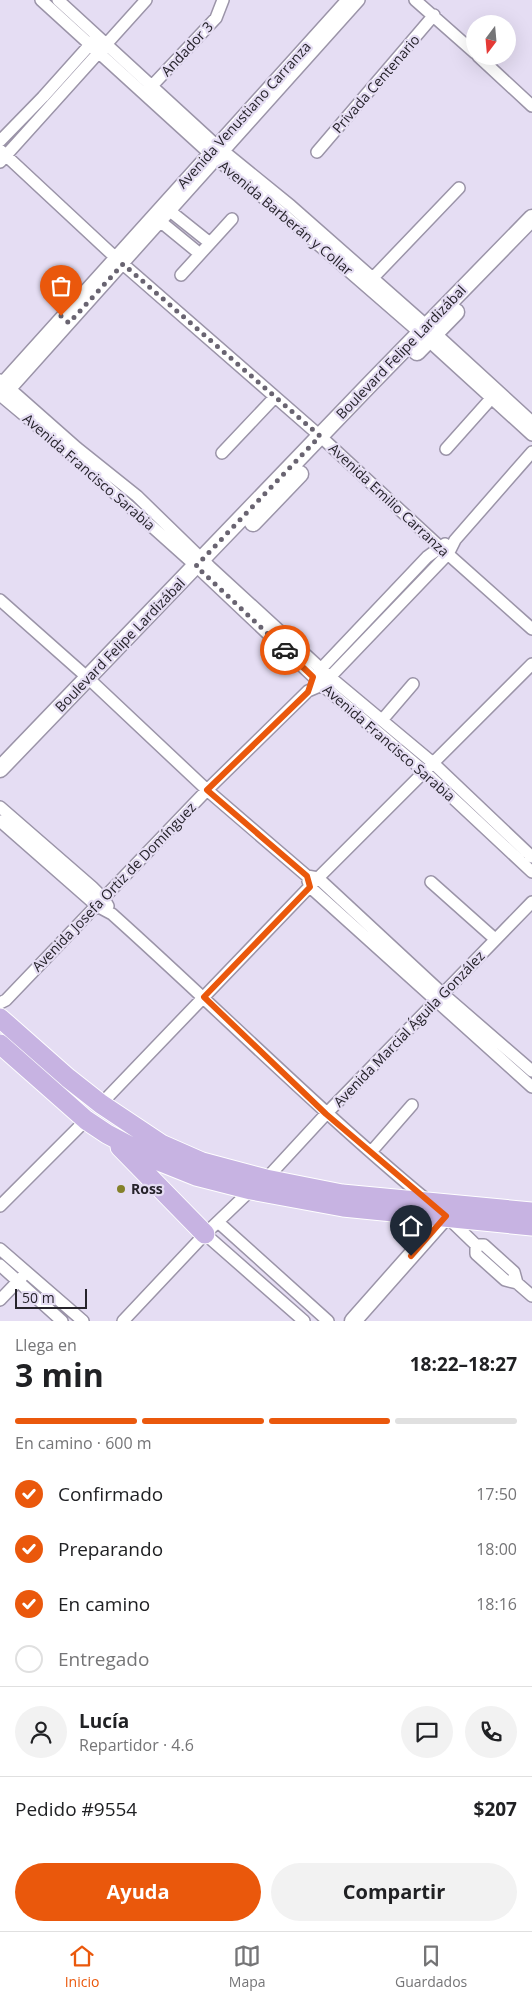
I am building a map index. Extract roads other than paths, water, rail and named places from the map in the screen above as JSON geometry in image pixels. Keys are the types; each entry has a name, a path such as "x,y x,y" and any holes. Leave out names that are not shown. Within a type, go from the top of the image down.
{"main road":[{"name":"Boulevard Felipe Lardizábal","path":"0,782 33,743 510,248 532,218"},
{"name":"Boulevard Felipe Lardizábal","path":"510,248 532,233"},
{"name":"Boulevard Felipe Lardizábal","path":"0,768 33,743"},
{"path":"0,1016 68,1078 101,1104 161,1144 202,1162 266,1179 342,1194 427,1200 532,1212"},
{"path":"0,1044 86,1120 107,1134 156,1160 196,1176 250,1190 343,1207 532,1226"},
{"path":"107,1134 212,1228"},
{"path":"353,1321 446,1216"}],"street":[{"name":"Avenida Barberán y Collar","path":"41,0 98,44 216,152 287,210 427,333 495,395 532,435"},
{"name":"Avenida Barberán y Collar","path":"58,0 98,44"},
{"path":"2,156 47,101 98,44 146,0"},
{"name":"Andador 3","path":"149,90 216,18 223,0"},
{"name":"Avenida Venustiano Carranza","path":"293,67 347,0"},
{"name":"Avenida Venustiano Carranza","path":"2,390 293,67 358,0"},
{"path":"415,0 466,45"},
{"name":"Privada Centenario","path":"317,152 434,15"},
{"path":"488,65 532,106"},
{"path":"0,141 47,101"},
{"name":"Avenida Venustiano Carranza","path":"120,261 161,222 216,152"},
{"name":"Avenida Emilio Carranza","path":"2,156 324,440 532,628"},
{"path":"369,282 458,188"},
{"path":"170,211 210,243"},
{"path":"181,274 232,219"},
{"path":"161,222 200,254"},
{"name":"Avenida Francisco Sarabia","path":"2,390 75,451 137,496 203,566 532,872"},
{"name":"Avenida Barberán y Collar","path":"495,395 532,422"},
{"path":"446,449 495,395"},
{"path":"222,453 275,397"},
{"name":"Avenida Josefa Ortiz de Domínguez","path":"357,641 392,594 455,540 532,452"},
{"name":"Avenida Josefa Ortiz de Domínguez","path":"0,1016 3,1001 101,902 207,790 308,692 357,641 401,602 444,550"},
{"path":"392,594 401,602"},
{"path":"0,600 92,682 207,790 312,881 532,1087"},
{"path":"101,1104 312,881 425,772 532,664"},
{"name":"Avenida Francisco Sarabia","path":"322,677 383,719 433,763 532,857"},
{"path":"383,719 414,684"},
{"path":"0,807 42,849 204,997 326,1114 446,1216 476,1245 484,1245 514,1272 517,1283 532,1296"},
{"path":"0,821 42,849"},
{"path":"431,882 495,940"},
{"name":"Avenida Marcial Águila González","path":"266,1179 326,1114 532,902"},
{"path":"439,998 532,1070"},
{"path":"371,1152 412,1105"},
{"path":"0,1206 86,1120"},
{"path":"123,1321 250,1190"},
{"path":"212,1228 286,1283 328,1321"},
{"path":"212,1228 274,1295 304,1321"},
{"path":"0,1249 83,1321"},
{"path":"0,1265 62,1321"},
{"path":"0,1300 27,1272"},
{"path":"274,1295 286,1283"}],"place":[{"name":"Ross","path":"121,1189"}]}
